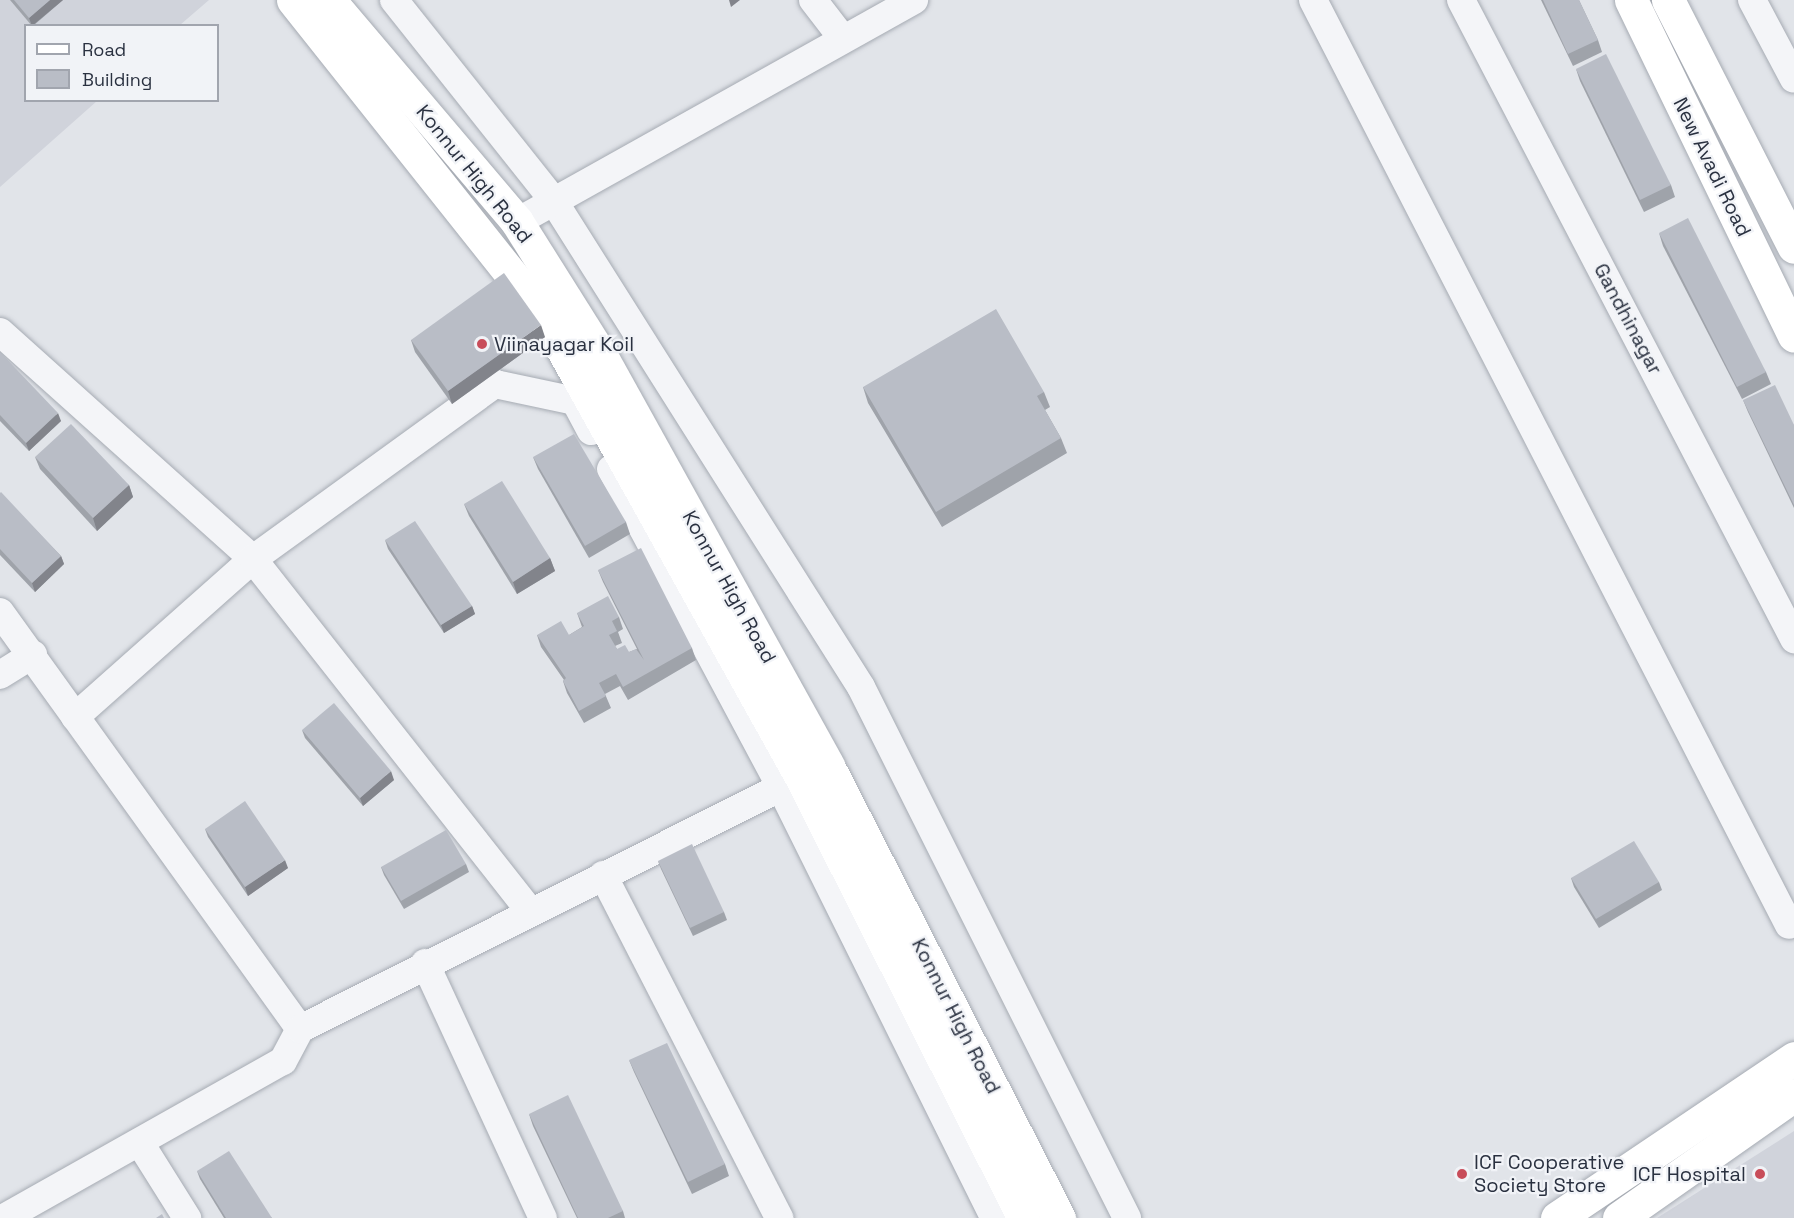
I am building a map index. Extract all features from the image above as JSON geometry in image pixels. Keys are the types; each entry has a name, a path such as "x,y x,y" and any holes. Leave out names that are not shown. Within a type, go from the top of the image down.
{"main road":[{"path":"293,0 544,316 803,777 1024,1218"},
{"name":"Konnur High Road","path":"329,0 517,222 600,354 803,777 1059,1218"},
{"name":"New Avadi Road","path":"1631,0 1794,335"},
{"name":"New Avadi Road","path":"1668,0 1794,246"},
{"path":"1557,1218 1794,1058"},
{"path":"1618,1218 1794,1095"}],"street":[{"path":"394,0 553,200 861,687 1127,1218"},
{"path":"813,0 843,39"},
{"path":"517,222 914,0"},
{"path":"1313,0 1789,925"},
{"name":"Gandhinagar","path":"1461,0 1794,639"},
{"path":"1752,0 1794,79"},
{"path":"0,332 253,559 529,910"},
{"path":"76,717 253,559 495,384 575,401 803,777 994,1218"},
{"path":"0,612 33,654 300,1029"},
{"path":"0,675 33,654"},
{"path":"4,1218 283,1061 300,1029 529,910 803,777"},
{"path":"603,875 779,1218"},
{"path":"425,963 543,1218"},
{"path":"140,1143 187,1218"}],"shaded area":[{"path":"0,0 209,0 181,24 24,24 24,102 96,102 0,187"},
{"name":"ICF Hospital","path":"1794,1131 1794,1218 1657,1218"}],"building":[{"path":"14,0 50,0 29,18"},
{"path":"1543,0 1579,0 1598,40 1568,54"},
{"path":"1606,54 1671,185 1640,200 1576,69"},
{"path":"1688,218 1766,372 1737,387 1659,233"},
{"path":"504,273 541,325 448,391 411,340"},
{"path":"996,309 1044,392 1037,396 1061,438 936,512 863,387"},
{"path":"0,352 58,413 26,443 0,415"},
{"path":"1775,385 1794,425 1794,505 1743,400"},
{"path":"71,424 129,485 93,518 35,457"},
{"path":"574,434 626,522 585,546 533,457"},
{"path":"502,481 550,558 513,582 464,504"},
{"path":"1,492 61,556 32,583 0,549"},
{"path":"415,521 472,606 441,625 385,540"},
{"path":"641,548 692,648 623,687 616,674 599,683 606,696 579,711 563,681 566,678 537,635 561,621 569,635 584,626 577,613 608,596 619,617 612,621 617,631 609,635 617,649 625,645 629,652 636,649 644,660 598,570"},
{"path":"334,703 391,771 360,798 302,730"},
{"path":"245,801 285,860 245,887 205,829"},
{"path":"446,830 466,864 401,901 381,867"},
{"path":"1634,841 1659,882 1596,919 1571,878"},
{"path":"692,844 724,912 690,928 658,861"},
{"path":"667,1043 725,1164 688,1182 629,1060"},
{"path":"568,1095 623,1211 608,1218 578,1218 529,1114"},
{"path":"229,1151 272,1218 226,1218 197,1171"}],"place":[{"name":"Viinayagar Koil","path":"482,344"},
{"name":"ICF Cooperative Society Store","path":"1462,1174"},
{"name":"ICF Hospital","path":"1760,1174"}]}
